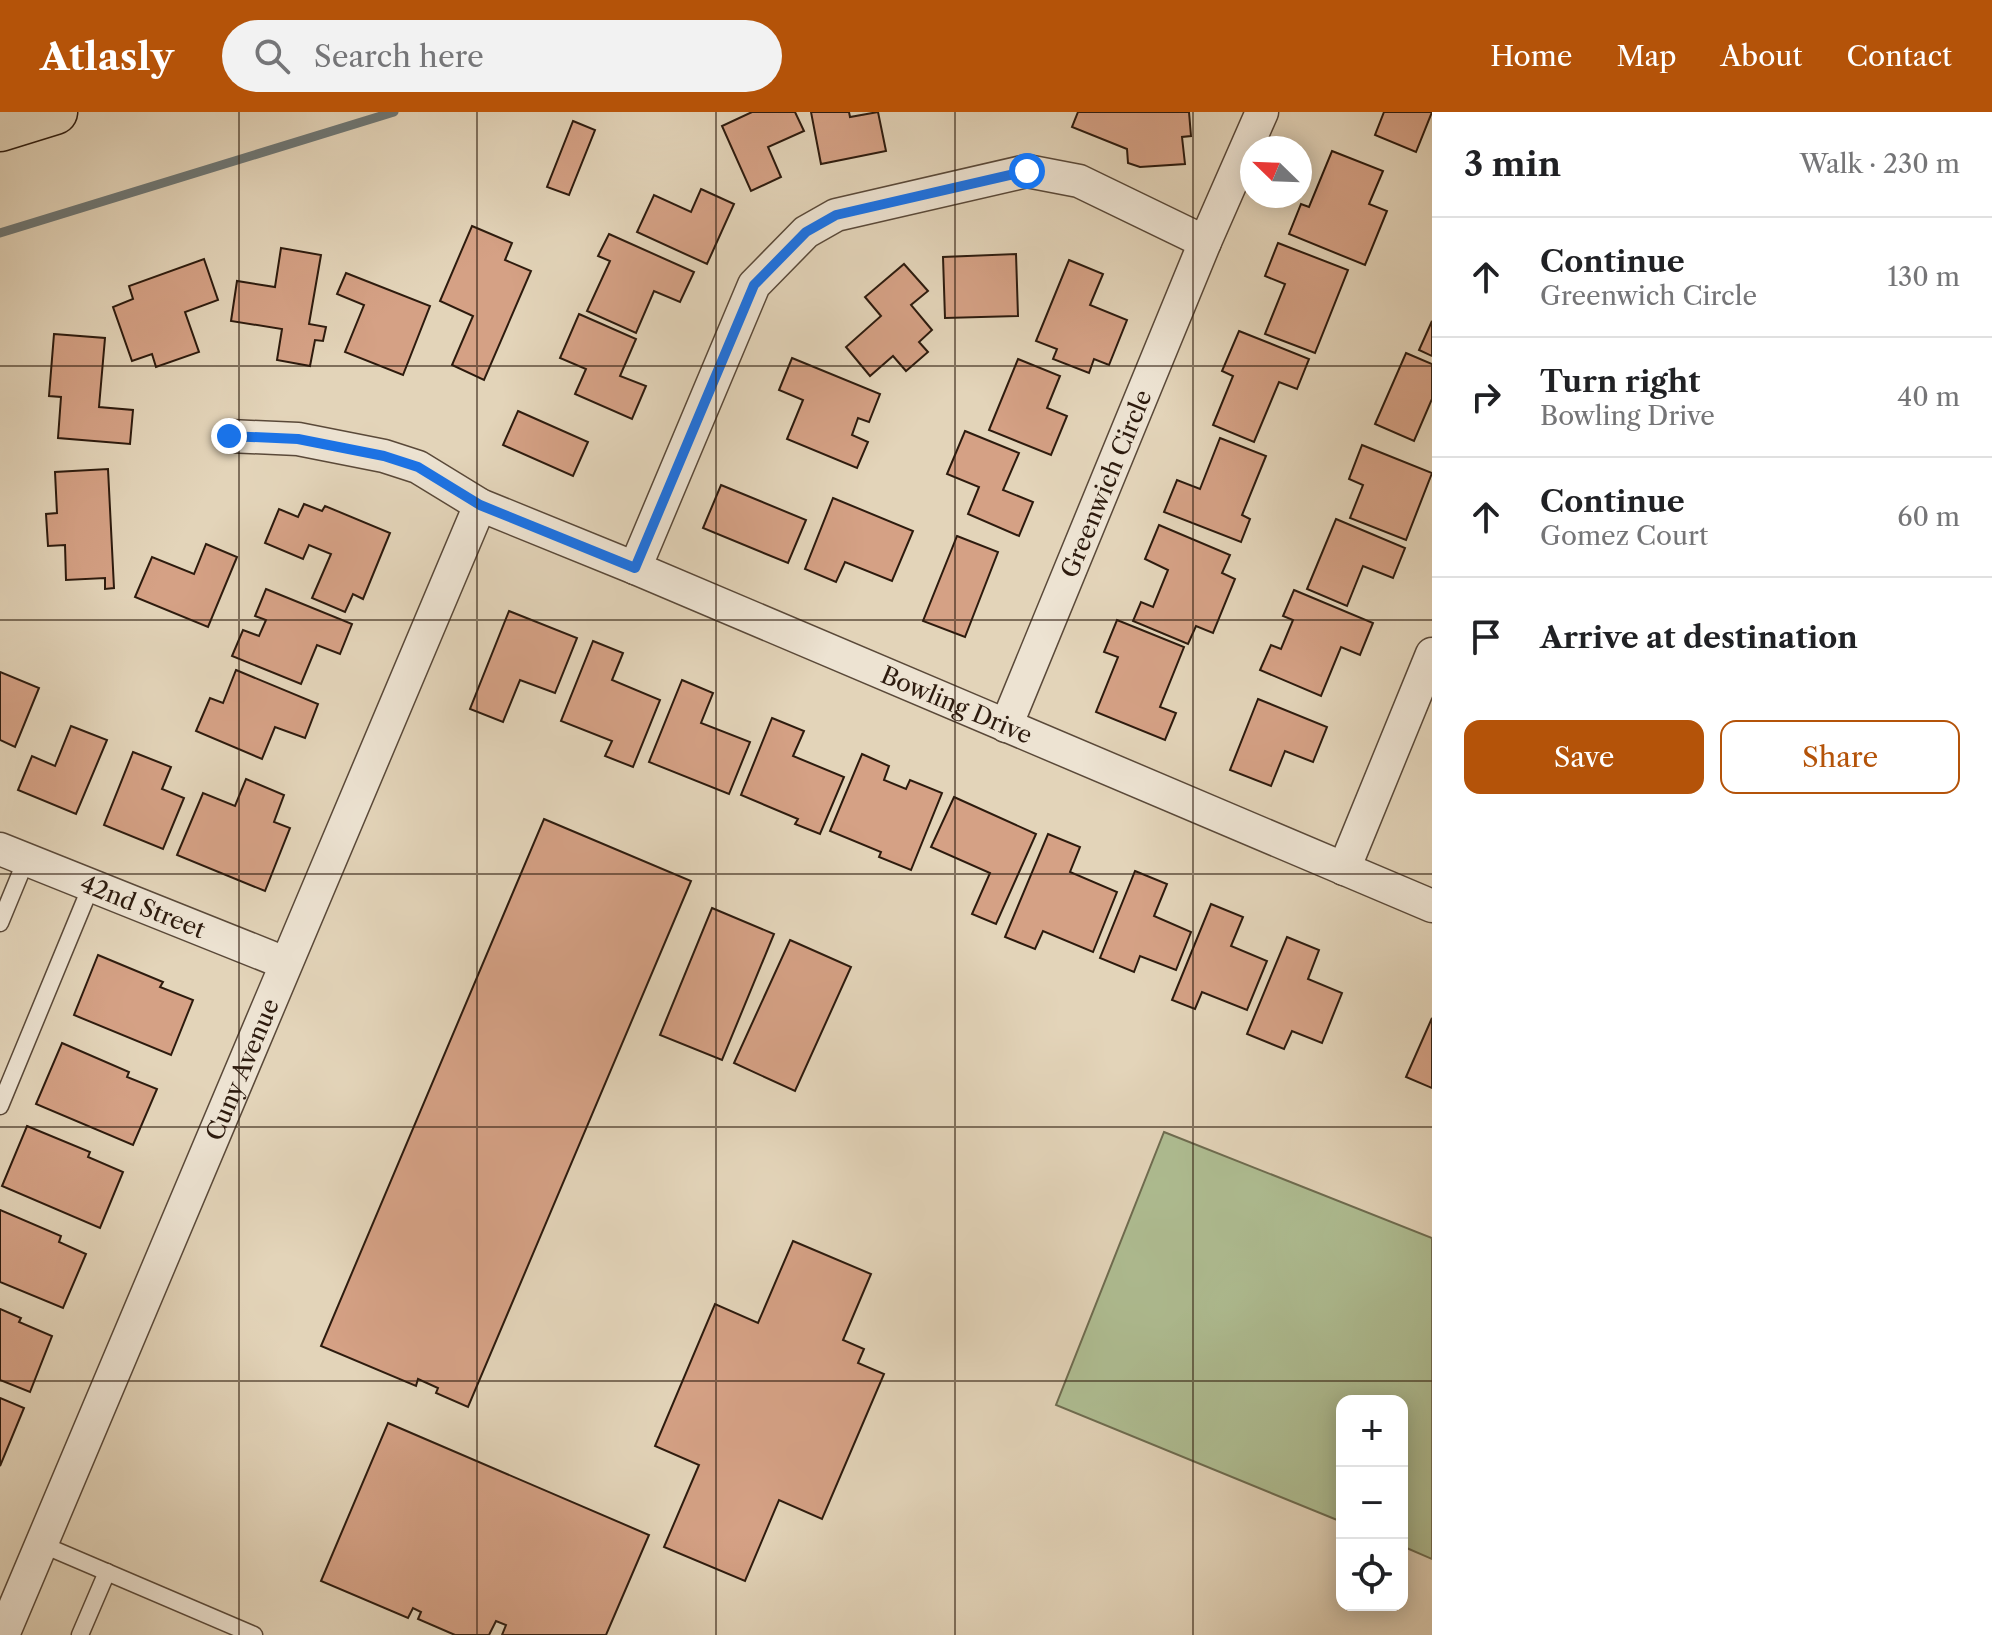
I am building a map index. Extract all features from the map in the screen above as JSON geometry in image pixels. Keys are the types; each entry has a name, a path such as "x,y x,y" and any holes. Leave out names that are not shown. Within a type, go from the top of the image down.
{"highway":[{"path":"0,129 55,112"}],"street":[{"name":"Greenwich Circle","path":"1006,726 1205,242 1262,112"},
{"path":"635,568 754,285 806,232 816,226 836,215 1027,171 1079,181 1205,242"},
{"name":"Bowling Drive","path":"229,436 298,439 384,456 418,467 480,505 1432,906"},
{"name":"Cuny Avenue","path":"3,1635 480,505"},
{"path":"1344,869 1432,654"},
{"name":"42nd Street","path":"13,854 285,963"}],"lane":[{"path":"0,923 13,854"},
{"path":"0,1106 91,886"},
{"path":"41,1544 254,1635"},
{"path":"80,1635 107,1572"}],"green space":[{"path":"1164,1132 1432,1238 1432,1559 1408,1549 1408,1395 1336,1395 1336,1520 1056,1405"}],"building":[{"path":"752,112 795,112 804,131 768,147 781,177 751,191 722,126"},
{"path":"811,112 849,112 850,117 878,112 886,151 821,164"},
{"path":"1078,112 1189,112 1191,136 1182,137 1185,164 1140,167 1128,163 1127,149 1072,127"},
{"path":"1384,112 1432,112 1416,152 1375,135"},
{"path":"573,121 595,130 569,195 547,187"},
{"path":"1332,151 1383,171 1369,204 1387,211 1365,265 1289,234 1299,208 1312,208 1312,200"},
{"path":"701,189 734,204 707,264 637,232 654,195 691,212"},
{"path":"472,226 512,243 505,260 531,271 484,380 452,365 473,316 440,301"},
{"path":"609,234 694,272 680,302 654,291 636,333 587,311 610,261 598,256"},
{"path":"1278,243 1348,270 1315,353 1265,334 1285,284 1265,276"},
{"path":"281,248 321,255 309,324 326,327 323,341 315,340 310,366 277,360 282,329 231,321 237,281 275,287"},
{"path":"1016,254 1018,316 945,318 943,257"},
{"path":"204,259 218,300 185,312 199,352 156,367 152,354 132,361 113,307 133,299 129,286"},
{"path":"1069,260 1103,274 1090,305 1127,320 1109,365 1094,359 1089,373 1053,359 1057,349 1036,341"},
{"path":"904,264 928,291 911,305 932,330 919,342 928,352 906,371 893,356 870,376 846,347 881,316 865,297"},
{"path":"346,273 430,306 403,375 345,352 364,305 337,294"},
{"path":"579,314 636,339 620,376 646,386 632,419 575,394 586,369 560,358"},
{"path":"1432,321 1432,356 1419,350"},
{"path":"1239,331 1309,359 1297,389 1279,382 1254,442 1213,425 1233,376 1222,371"},
{"path":"54,334 105,338 99,407 133,410 130,444 58,438 61,397 49,396"},
{"path":"1406,353 1432,364 1432,399 1414,441 1375,424"},
{"path":"792,358 880,394 869,422 858,418 852,435 868,442 857,468 787,439 803,400 779,390"},
{"path":"1018,359 1060,376 1047,408 1067,416 1051,455 989,430"},
{"path":"518,411 588,442 573,476 503,445"},
{"path":"965,431 1019,453 1003,490 1033,502 1019,536 968,514 979,487 947,474"},
{"path":"1220,438 1266,456 1242,515 1250,519 1241,542 1164,512 1177,480 1200,489"},
{"path":"1362,445 1432,473 1406,540 1350,518 1363,485 1349,479"},
{"path":"108,469 114,588 105,589 105,578 66,580 65,545 48,546 46,514 57,513 55,472"},
{"path":"721,485 806,520 788,563 703,528"},
{"path":"833,498 913,531 892,581 845,562 836,582 805,569"},
{"path":"304,504 322,511 325,506 390,533 363,599 353,594 345,612 312,598 331,554 309,545 303,559 265,543 279,509 298,517"},
{"path":"1336,519 1405,548 1393,578 1363,566 1347,606 1307,589"},
{"path":"1159,525 1230,555 1222,573 1235,579 1213,633 1196,626 1188,644 1133,621 1141,602 1153,607 1168,570 1145,559"},
{"path":"957,536 998,552 965,637 923,621"},
{"path":"206,544 237,557 208,627 135,597 152,557 194,574"},
{"path":"266,589 352,624 340,654 317,645 301,684 232,656 243,630 259,636 266,620 255,616"},
{"path":"1294,590 1373,623 1360,655 1341,647 1321,696 1260,670 1271,645 1281,649 1293,620 1283,616"},
{"path":"509,611 577,638 555,693 520,680 503,722 470,709"},
{"path":"1117,620 1184,647 1160,707 1176,713 1165,740 1096,712 1118,657 1104,652"},
{"path":"593,641 623,653 612,680 660,700 633,767 605,756 612,741 561,721"},
{"path":"236,670 318,704 305,738 275,727 262,759 196,731 210,698 223,703"},
{"path":"0,672 39,688 15,747 0,740"},
{"path":"682,680 713,693 701,723 750,742 729,794 649,762"},
{"path":"1258,699 1327,727 1313,762 1285,751 1271,786 1230,770"},
{"path":"772,718 804,731 793,756 844,777 820,834 795,824 798,819 741,795"},
{"path":"71,726 107,740 76,814 18,790 32,756 55,766"},
{"path":"133,752 171,767 162,789 184,798 163,849 104,825"},
{"path":"862,754 889,766 884,780 906,789 910,780 942,793 911,870 879,857 881,852 830,831"},
{"path":"246,779 284,795 274,822 290,828 265,891 177,855 203,793 235,806"},
{"path":"954,797 1036,834 996,924 972,914 990,873 931,847"},
{"path":"544,819 691,881 468,1407 436,1393 438,1388 418,1379 416,1386 321,1346"},
{"path":"1048,834 1080,847 1070,872 1117,892 1093,952 1043,931 1035,949 1005,937"},
{"path":"1135,871 1167,884 1154,916 1191,932 1176,970 1140,956 1134,972 1100,958"},
{"path":"1211,904 1243,917 1231,946 1267,961 1247,1010 1202,992 1195,1009 1172,1000"},
{"path":"712,908 774,934 722,1060 660,1035"},
{"path":"1287,937 1319,950 1308,979 1342,993 1322,1043 1292,1031 1284,1049 1247,1034"},
{"path":"790,940 851,967 795,1091 734,1063"},
{"path":"98,955 163,982 160,987 193,1000 171,1055 74,1015"},
{"path":"1432,1018 1432,1088 1406,1077"},
{"path":"62,1043 129,1072 127,1077 157,1089 133,1145 36,1104"},
{"path":"27,1126 90,1152 88,1157 123,1172 100,1228 2,1186"},
{"path":"0,1210 61,1236 59,1242 86,1254 63,1308 0,1282"},
{"path":"793,1241 871,1274 843,1340 864,1349 858,1363 884,1374 822,1519 779,1500 745,1581 664,1547 699,1465 655,1446 715,1304 758,1323"},
{"path":"0,1309 21,1318 19,1322 52,1336 30,1392 0,1380"},
{"path":"0,1398 24,1408 0,1466"},
{"path":"388,1423 649,1535 606,1635 502,1635 506,1625 496,1621 489,1635 455,1635 418,1619 421,1612 413,1608 408,1618 321,1581"}],"waterway":[{"path":"0,233 394,112"}],"route":[{"path":"229,436 298,439 384,456 418,467 480,505 635,568 754,285 782,256 806,232 836,215 1027,171"}]}
